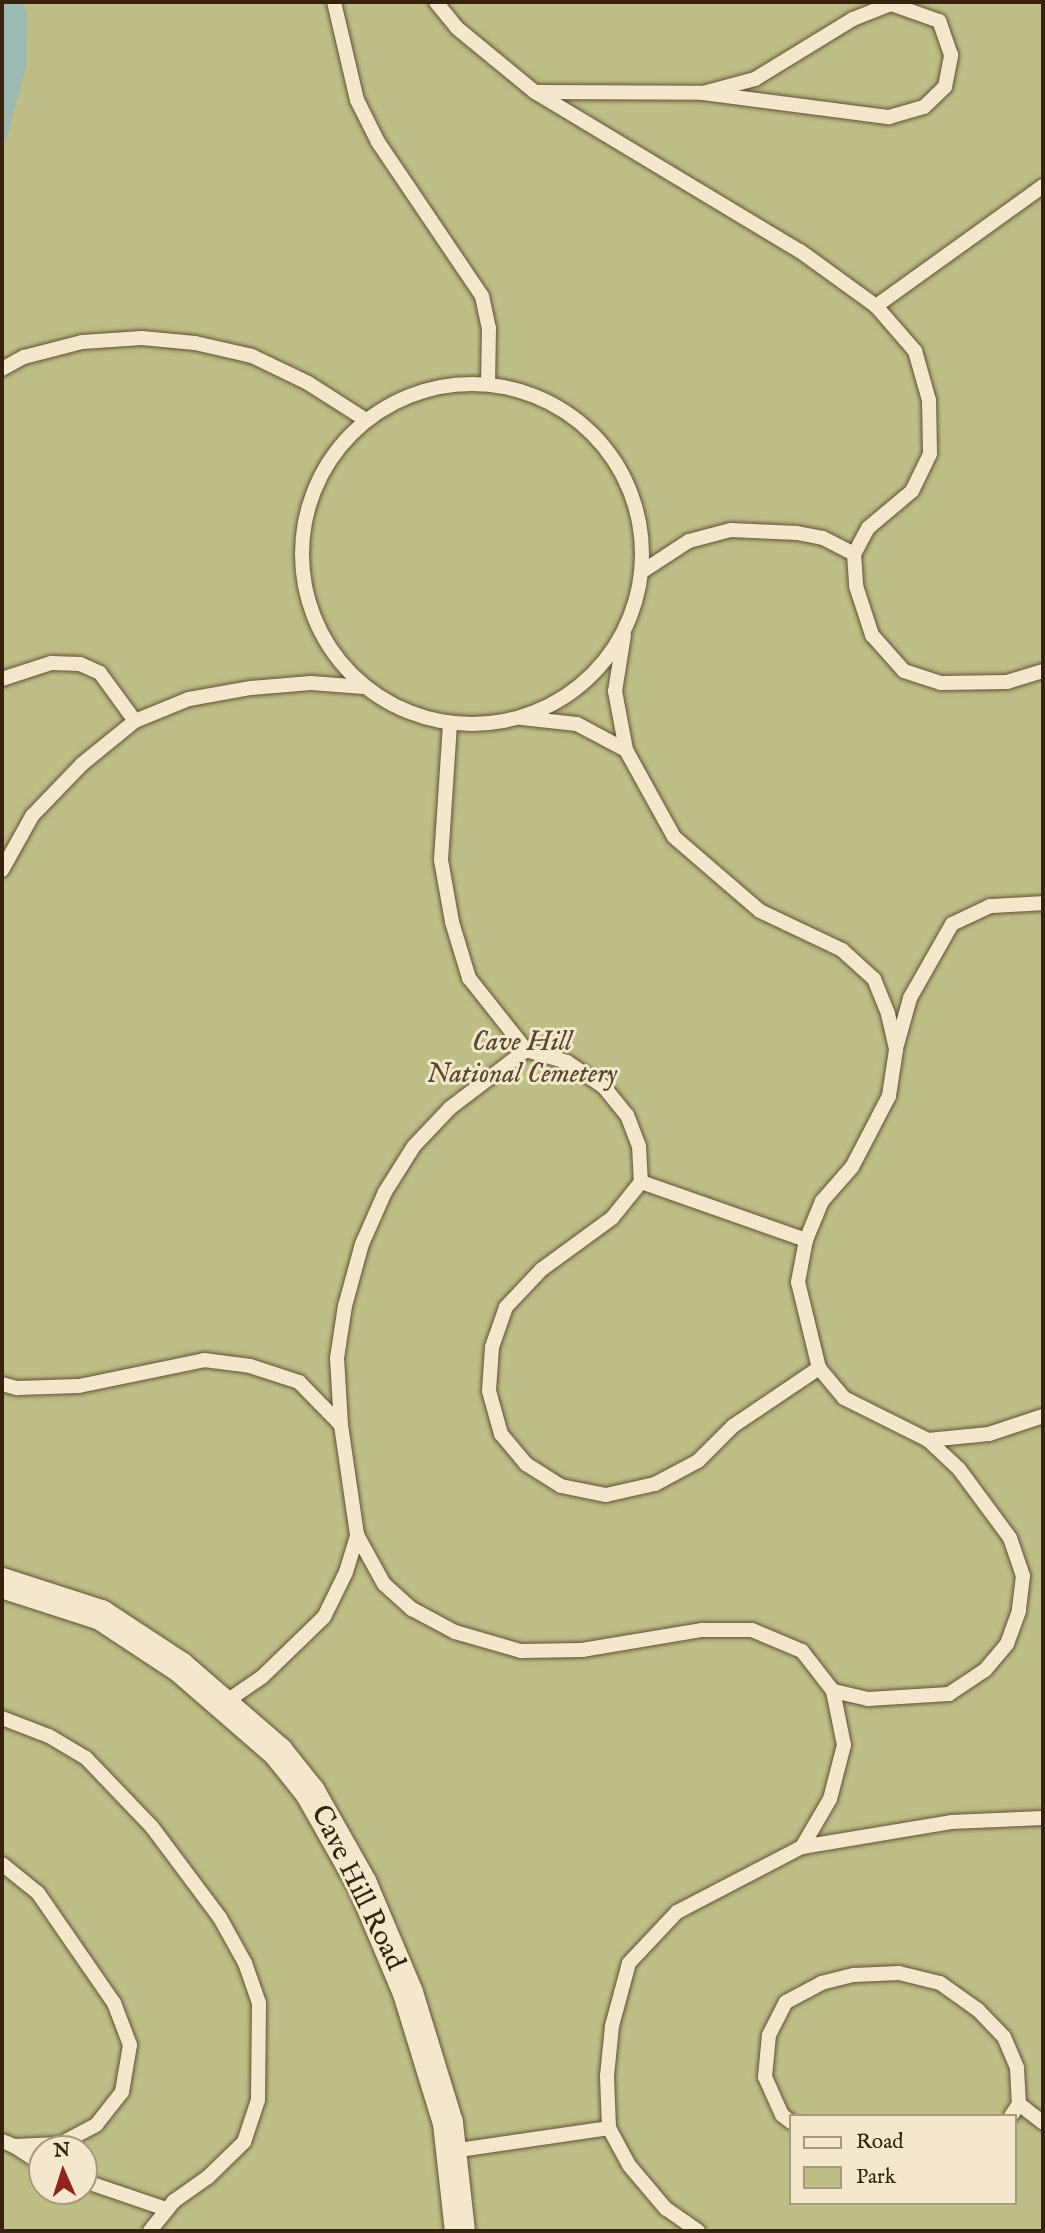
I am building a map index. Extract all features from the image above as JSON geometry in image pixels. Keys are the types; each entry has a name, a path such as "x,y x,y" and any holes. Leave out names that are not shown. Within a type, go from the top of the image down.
{"street":[{"name":"Cave Hill Road","path":"2,1583 101,1615 180,1667 278,1752 339,1838 408,1993 448,2123 460,2231"}],"lane":[{"path":"334,2 357,100 378,142 482,296 489,328 488,383"},
{"path":"436,2 457,28 535,92 800,251 876,306 915,351 929,400 930,454 912,491 868,528 854,554 856,586 873,635 904,671 941,683 1007,682 1043,671"},
{"path":"535,92 703,93 889,117 925,107 945,87 951,55 939,21 891,4 853,19 755,79 703,93"},
{"path":"876,306 1043,186"},
{"path":"2,369 24,357 82,342 142,338 195,343 253,356 308,383 366,420"},
{"path":"624,635 588,679 562,700 520,718 485,724 450,724 404,711 364,687 329,649 307,603 300,553 308,502 331,457 366,420 403,397 444,385 488,383 541,397 595,436 620,467 640,517 643,571 624,635 615,691 626,750 674,837 760,911 842,950 874,979 896,1050"},
{"path":"643,571 689,541 731,530 797,533 823,538 854,554"},
{"path":"2,679 51,663 80,664 100,673 135,721"},
{"path":"2,870 32,816 135,721 189,699 251,688 311,683 364,687"},
{"path":"520,718 577,724 626,750"},
{"path":"450,724 441,860 452,922 469,978 526,1050 567,1062 604,1087 627,1115 639,1146 641,1182 612,1218 541,1270 506,1307 492,1347 489,1391 501,1434 526,1464 561,1486 606,1494 655,1484 698,1461 733,1426 819,1368"},
{"path":"833,1691 868,1699 949,1694 985,1670 1007,1644 1019,1611 1023,1576 1010,1538 959,1469 928,1440 844,1398 819,1368 798,1282 806,1240 822,1201 852,1167 874,1131 889,1096 896,1050 910,998 952,924 990,906 1043,903"},
{"path":"526,1050 450,1108 414,1146 386,1192 362,1244 345,1306 337,1359 341,1425 357,1535 384,1584 412,1609 455,1632 521,1651 582,1650 702,1630 752,1630 802,1651 833,1691 844,1745 830,1799 803,1847"},
{"path":"641,1182 806,1240"},
{"path":"2,1384 17,1388 79,1386 204,1360 250,1366 299,1382 341,1425"},
{"path":"928,1440 989,1434 1043,1416"},
{"path":"223,1703 279,1663 324,1617 346,1572 357,1535"},
{"path":"2,1718 50,1737 86,1759 152,1827 220,1918 245,1963 259,2003 258,2100 244,2142 166,2209 150,2231"},
{"path":"698,2231 666,2209 629,2165 609,2128 609,2051 629,1963 677,1912 803,1847 951,1822 1043,1818"},
{"path":"2,1864 38,1893 114,2003 130,2045 122,2092 96,2125 60,2144 8,2144"},
{"path":"790,2121 782,2115 765,2077 769,2035 786,2002 821,1983 854,1975 899,1973 940,1983 978,2010 1004,2037 1017,2068 1015,2110 1043,2123"},
{"path":"452,2151 609,2128"},
{"path":"8,2144 28,2156"},
{"path":"98,2186 166,2209"}],"green space":[{"name":"Cave Hill National Cemetery","path":"2,2 1043,2 1043,2231 2,2231"}],"water":[{"path":"2,2 23,2 27,14 26,67 6,140 2,142"}]}
